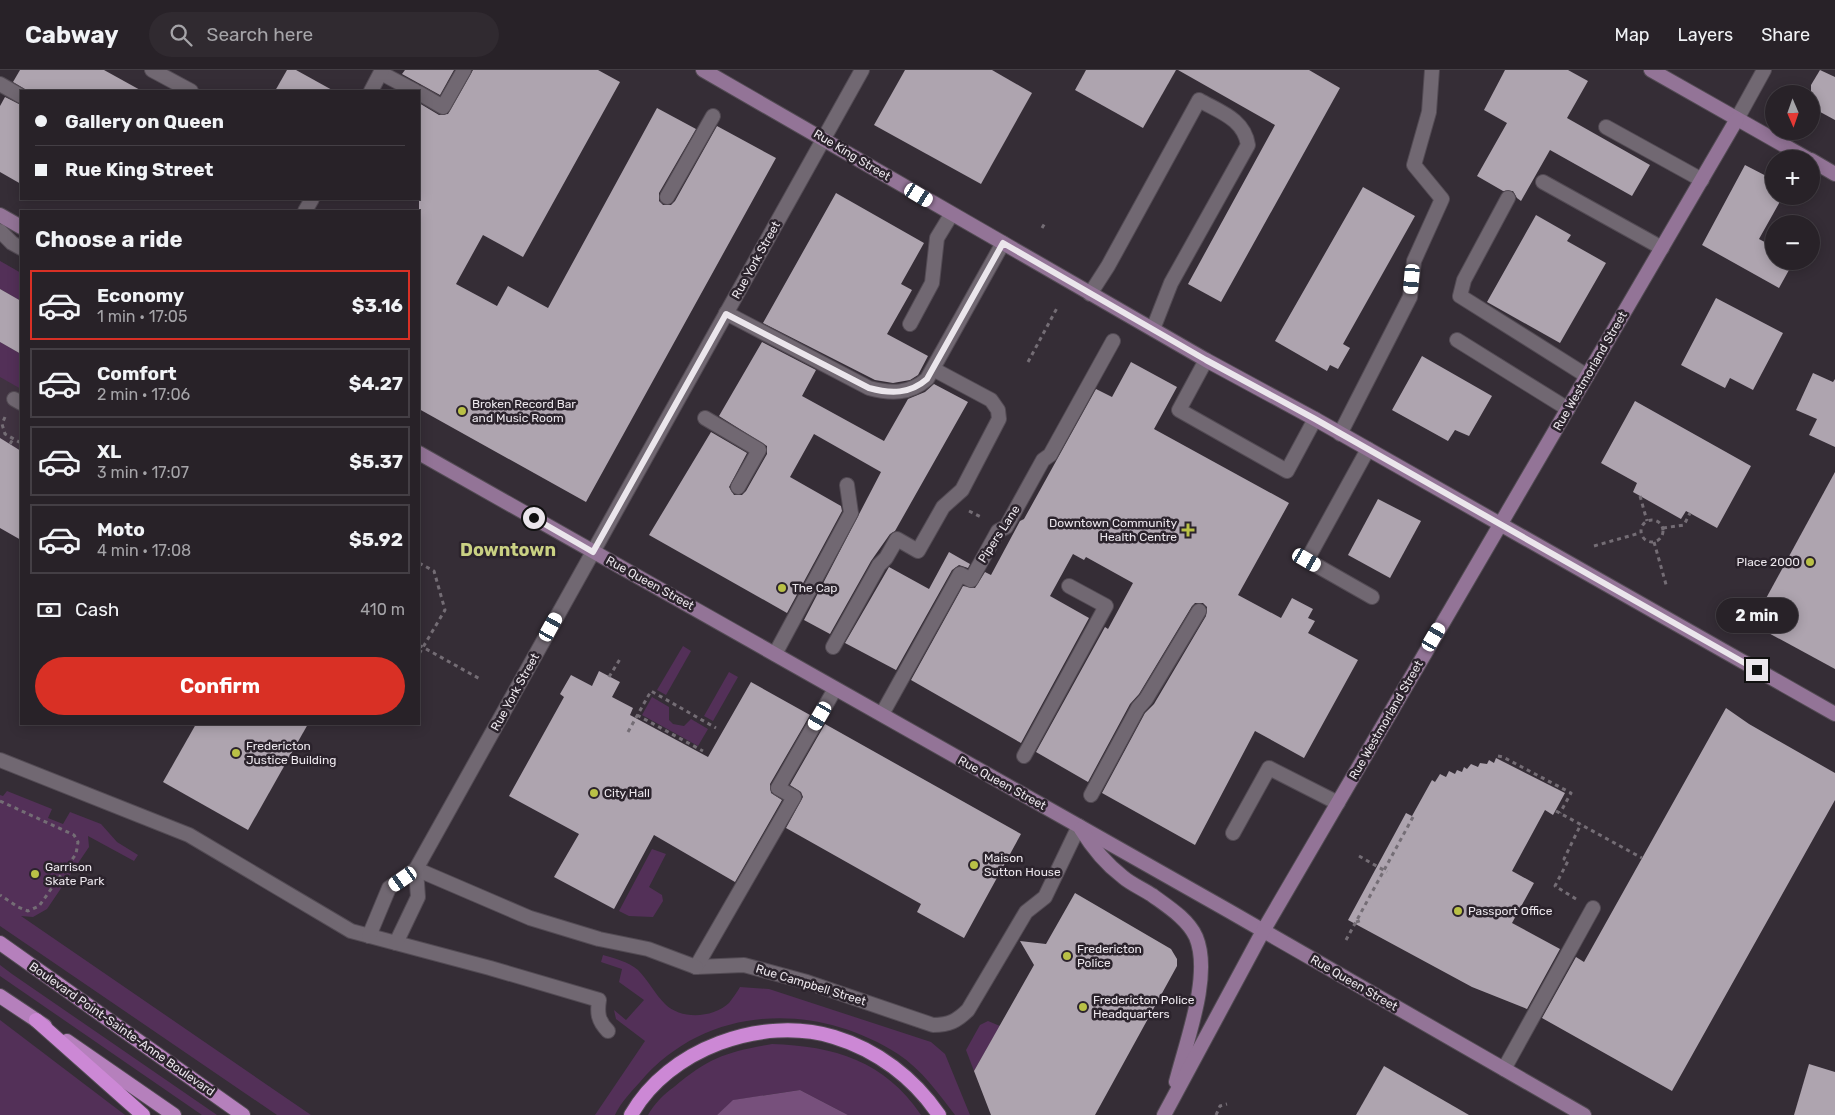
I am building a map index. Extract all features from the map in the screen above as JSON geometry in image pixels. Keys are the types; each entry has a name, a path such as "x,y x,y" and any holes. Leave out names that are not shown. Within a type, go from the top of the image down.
{"highway":[{"path":"36,1020 143,1115"},
{"path":"631,1115 661,1078 693,1054 721,1040 758,1033 794,1032 833,1037 871,1052 908,1077 939,1115"}],"main road":[{"name":"Rue King Street","path":"703,70 824,138 951,215 1153,330 1315,419 1835,714"},
{"path":"1652,70 1793,150"},
{"name":"Rue Westmorland Street","path":"1164,1115 1264,931 1737,118"},
{"path":"1820,166 1835,174"},
{"path":"0,215 20,226"},
{"name":"Rue Queen Street","path":"420,454 1264,931 1584,1115"},
{"path":"1079,826 1092,848 1123,878 1152,895 1184,920 1196,936 1201,958 1201,982 1171,1102"},
{"name":"Boulevard Point-Sainte-Anne Boulevard","path":"0,943 244,1115"},
{"path":"0,996 174,1115"}],"street":[{"path":"152,70 188,90"},
{"path":"420,94 443,107 464,70"},
{"name":"Rue York Street","path":"416,869 862,70"},
{"path":"1340,434 1410,297 1414,261 1442,199 1414,165 1429,112 1432,70"},
{"name":"Rue Westmorland Street","path":"1737,118 1764,70"},
{"path":"371,90 382,71 413,90"},
{"path":"0,84 20,95"},
{"path":"1090,294 1108,266 1199,100 1238,122 1246,133 1248,145 1171,283 1153,330"},
{"path":"667,197 712,116"},
{"path":"1606,127 1702,180"},
{"path":"1543,182 1662,248"},
{"path":"1508,198 1464,280 1460,296 1587,376"},
{"path":"910,324 932,283 937,238 951,215"},
{"path":"0,231 12,243 20,247"},
{"path":"726,314 869,388 896,392 911,390 927,379 1003,243"},
{"path":"1456,340 1568,409"},
{"name":"Pipers Lane","path":"882,714 960,574 970,580 998,530 1006,527 1043,460 1050,455 1113,341"},
{"path":"1206,360 1179,410 1287,471 1315,419"},
{"path":"833,647 879,565 886,558 897,539 918,551 948,500 962,490 999,418 998,410 991,400 933,369"},
{"path":"705,418 759,450 738,487"},
{"path":"1368,449 1307,560 1372,597"},
{"path":"775,654 851,513 847,485"},
{"path":"1024,756 1106,606 1069,586"},
{"path":"1091,795 1138,708 1146,699 1199,611"},
{"path":"696,967 794,797 778,788 836,688"},
{"path":"0,760 189,835 351,931 599,1000 600,1023 608,1031"},
{"path":"1233,833 1269,768 1338,803"},
{"name":"Rue Campbell Street","path":"416,869 530,918 599,939 648,949 696,967 744,966 807,982 934,1025 946,1025 959,1019 968,1010 1026,912 1045,897 1079,826"},
{"path":"369,936 389,888 416,869"},
{"path":"396,943 418,898 416,869"},
{"path":"1504,1069 1593,908"}],"path":[{"path":"1042,228 1046,223"},
{"path":"1028,362 1057,308"},
{"path":"2,424 5,434 20,442"},
{"path":"10,444 13,439"},
{"path":"1640,496 1647,521"},
{"path":"948,500 1002,529"},
{"path":"1663,528 1684,525 1690,513"},
{"path":"1640,533 1642,526 1647,521 1657,521 1663,528"},
{"path":"1640,533 1647,541 1654,542 1661,538 1663,528"},
{"path":"1594,546 1640,533"},
{"path":"1654,542 1667,588"},
{"path":"420,564 434,571 445,610 421,646 480,680"},
{"path":"610,677 620,659"},
{"path":"628,732 651,691 716,728"},
{"path":"637,715 703,751"},
{"path":"1498,756 1571,793 1560,813"},
{"path":"0,801 74,835 78,842 76,854 39,906 28,911 0,895"},
{"path":"1556,810 1642,858"},
{"path":"1346,940 1386,871 1413,817"},
{"path":"1581,824 1564,859 1568,861 1555,886 1593,908"},
{"path":"1359,856 1386,871"},
{"path":"1356,922 1363,920"},
{"path":"1216,1115 1220,1106 1227,1104"}],"shaded area":[{"path":"0,261 20,272 20,539 0,528"},
{"path":"0,261 20,272 20,300 0,289"},
{"path":"0,342 20,353 20,388 0,377"},
{"path":"683,646 691,651 666,695 657,690"},
{"path":"729,672 738,677 713,721 704,716"},
{"path":"652,697 669,707 669,720 673,724 684,726 691,719 708,729 698,746 642,715"},
{"path":"7,791 52,809 48,818 63,824 70,812 101,824 117,842 138,855 134,861 88,836 89,847 47,909 33,917 21,916 311,1115 277,1115 0,926 0,795 3,796"},
{"path":"652,849 666,854 649,887 662,895 663,901 653,917 629,916 619,911"},
{"path":"603,955 621,961 638,970 665,1004 679,1013 697,1015 714,1012 729,1003 740,987 769,989 931,1042 945,1054 970,1115 955,1115 929,1082 914,1067 898,1054 866,1037 832,1025 798,1019 763,1019 729,1025 697,1037 667,1056 630,1093 615,1115 595,1115 645,1041 616,1019 614,1010 626,1020 644,1000 619,982 622,969 601,962"},
{"path":"0,965 217,1115 202,1115 0,976"},
{"path":"0,1020 125,1115 0,1115"},
{"path":"988,1021 1000,1026 974,1071 966,1050 980,1025"},
{"path":"772,1044 816,1048 856,1060 874,1069 891,1081 921,1115 848,1115 800,1090 734,1100 717,1115 648,1115 656,1103 667,1093 686,1077 709,1062 730,1053"},
{"path":"800,1090 848,1115 717,1115 733,1100"}],"building":[{"path":"20,70 104,70 140,90 26,90 13,82"},
{"path":"287,70 296,70 332,90 276,90"},
{"path":"405,70 454,70 440,95 402,74"},
{"path":"473,70 598,70 620,82 523,257 483,235 456,284 497,306 508,286 548,308 657,108 696,129 659,193 659,201 663,205 671,205 675,201 717,126 776,158 586,502 420,410 420,104 439,115 448,114"},
{"path":"905,70 992,70 1032,93 981,184 874,125"},
{"path":"1086,70 1176,70 1143,128 1075,90"},
{"path":"1178,70 1309,70 1340,88 1221,302 1188,284 1275,125"},
{"path":"1505,70 1568,70 1588,81 1567,118 1650,165 1632,196 1550,150 1521,201 1513,191 1503,191 1477,176 1507,123 1484,110"},
{"path":"1820,70 1835,77 1835,120 1820,112 1820,85 1811,85"},
{"path":"5,97 20,104 20,183 0,172 0,106"},
{"path":"1745,165 1765,175 1765,205 1778,205 1772,215 1765,215 1765,228 1759,239 1765,242 1765,270 1789,270 1779,288 1702,245"},
{"path":"1363,187 1415,216 1343,344 1350,348 1338,369 1330,365 1327,371 1275,341"},
{"path":"836,193 924,243 901,284 912,290 887,334 928,356 918,375 910,380 893,383 875,380 763,323"},
{"path":"1536,215 1571,235 1567,241 1606,263 1560,343 1487,302"},
{"path":"0,289 20,300 20,353 0,342"},
{"path":"1716,298 1783,333 1753,390 1730,378 1725,388 1681,365"},
{"path":"762,342 816,370 802,396 884,441 908,399 925,392 934,384 968,402 895,531 890,534 871,561 830,634 804,620 881,472 814,434 790,477 841,506 842,511 787,613 649,535 711,432 747,453 729,487 734,495 742,495 746,491 767,454 767,446 719,416"},
{"path":"1422,356 1492,396 1469,436 1455,430 1448,441 1392,410"},
{"path":"1131,362 1177,387 1154,429 1289,503 1238,595 1281,618 1292,598 1313,609 1308,618 1315,621 1308,633 1358,660 1304,758 1255,731 1195,845 1102,793 1145,713 1154,704 1206,616 1207,607 1203,603 1195,603 1192,606 1139,694 1130,704 1088,782 1036,752 1105,627 1108,629 1133,583 1086,557 1084,560 1073,554 1050,596 1089,618 1021,743 911,680 963,586 975,588 985,572 991,575 1096,389 1112,397"},
{"path":"1813,373 1833,382 1835,379 1835,447 1809,435 1817,419 1796,410"},
{"path":"1635,401 1751,466 1717,528 1686,511 1681,519 1633,492 1637,483 1601,463"},
{"path":"0,438 20,450 20,539 0,528"},
{"name":"Place 2000","path":"1835,472 1835,669 1752,624"},
{"path":"1378,499 1421,521 1390,578 1348,555"},
{"path":"949,552 970,564 968,568 959,565 952,570 896,670 845,643 889,567 929,589"},
{"path":"599,671 620,682 612,697 633,708 630,715 708,757 751,682 810,715 770,784 771,793 782,800 735,882 654,835 614,909 554,877 579,834 509,796 564,697 560,694 571,675 592,686"},
{"path":"1726,708 1749,724 1835,773 1835,800 1672,1091 1542,1018 1576,957 1584,962"},
{"path":"825,724 1021,834 964,938 917,912 921,904 786,828 803,797 801,792 790,785"},
{"name":"Fredericton Justice Building","path":"195,725 307,725 248,830 163,782"},
{"path":"1496,758 1565,793 1553,815 1545,810 1512,871 1534,883 1512,923 1560,949 1527,1009 1472,987 1348,920 1406,813 1412,816 1432,780 1435,782 1440,774 1446,777 1449,771 1455,774 1457,770 1462,772 1464,767 1467,769 1471,764 1478,767 1480,763 1487,764 1489,760 1494,763"},
{"name":"Fredericton Police Headquarters","path":"1075,893 1171,949 1177,959 1177,966 1095,1115 991,1115 974,1071 1034,965 1020,941 1046,944"},
{"path":"1809,1064 1835,1072 1835,1115 1794,1115"},
{"path":"1384,1066 1469,1115 1356,1115"}],"place":[{"name":"Broken Record Bar and Music Room","path":"462,411"},
{"name":"Downtown Community Health Centre","path":"1188,530"},
{"name":"Place 2000","path":"1810,562"},
{"name":"The Cap","path":"782,588"},
{"name":"Fredericton Justice Building","path":"236,753"},
{"name":"City Hall","path":"594,793"},
{"name":"Maison Sutton House","path":"974,865"},
{"name":"Garrison Skate Park","path":"35,874"},
{"name":"Passport Office","path":"1458,911"},
{"name":"Fredericton Police","path":"1067,956"},
{"name":"Fredericton Police Headquarters","path":"1083,1007"}],"district":[{"name":"Downtown","path":"508,550"}],"route":[{"path":"534,518 593,552 726,314 869,388 896,392 911,390 919,386 927,379 1003,243 1206,360 1315,419 1757,670"}]}
